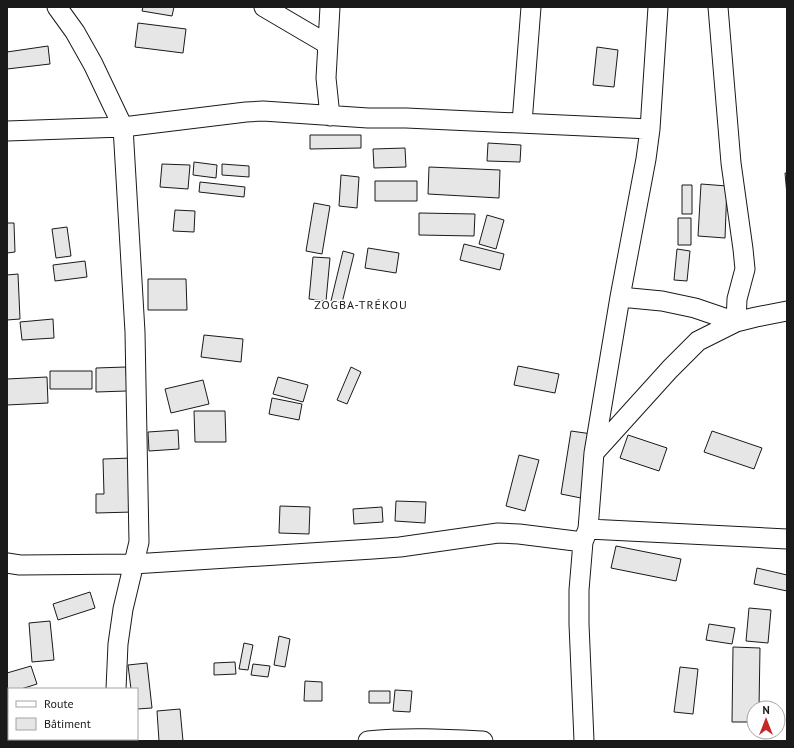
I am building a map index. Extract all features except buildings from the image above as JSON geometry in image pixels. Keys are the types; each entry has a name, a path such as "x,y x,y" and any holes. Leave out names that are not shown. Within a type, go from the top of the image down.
{"street":[{"path":"57,7 75,32 93,64 123,127 136,340 140,518 139,542 123,609 117,651 116,688"},
{"path":"264,7 327,44"},
{"path":"330,7 326,78 330,116"},
{"path":"522,124 531,7"},
{"path":"584,741 579,590 594,453 650,129 658,7"},
{"path":"718,7 730,163 745,269 737,299 736,322"},
{"path":"7,131 123,127 263,111 330,116 650,129"},
{"path":"620,297 662,301 695,308 736,322"},
{"path":"594,453 670,369 698,342 736,322 787,311"},
{"path":"7,564 133,564 400,547 498,534 787,539"},
{"path":"368,741 397,738 433,738 483,741"}],"district":[{"name":"ZOGBA-TRÉKOU","path":"361,304"}]}
